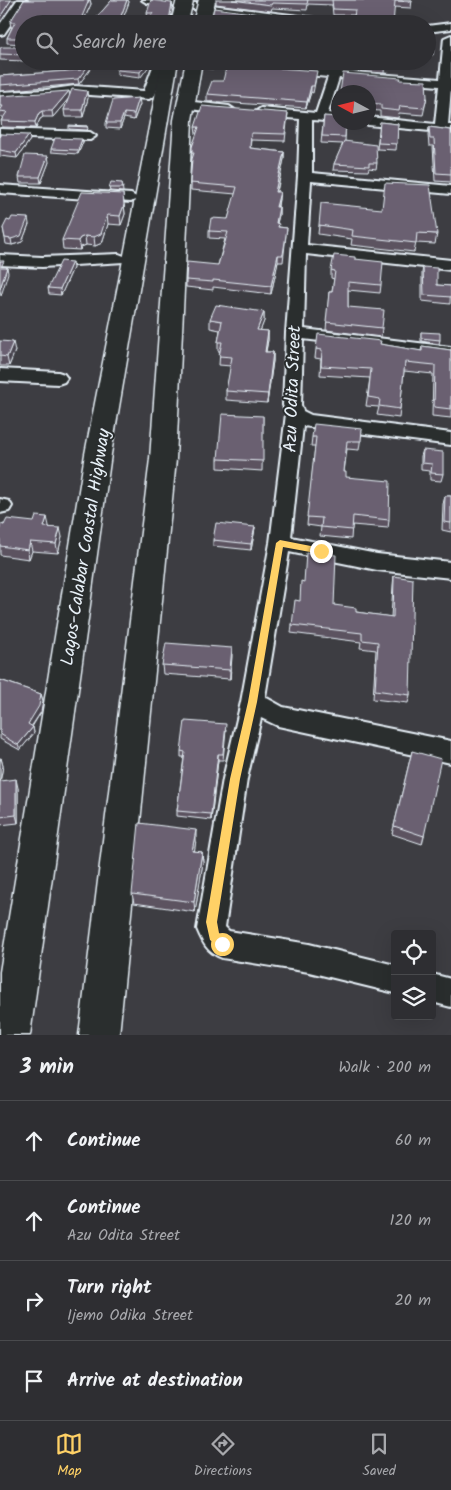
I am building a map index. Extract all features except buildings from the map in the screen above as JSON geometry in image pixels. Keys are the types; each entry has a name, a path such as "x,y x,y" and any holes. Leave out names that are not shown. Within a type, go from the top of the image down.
{"highway":[{"path":"181,15 185,0"},
{"path":"203,15 206,0"},
{"name":"Lagos-Calabar Coastal Highway","path":"10,1035 98,454 168,70"},
{"path":"99,1035 163,459 183,120 198,70"}],"street":[{"path":"0,32 22,0"},
{"path":"147,0 278,15"},
{"path":"165,0 274,15"},
{"path":"243,0 253,12"},
{"path":"436,31 451,34"},
{"path":"436,34 451,34"},
{"path":"376,122 446,129 444,83 451,34"},
{"path":"0,96 46,94 75,90 149,95 158,70"},
{"path":"283,70 444,83"},
{"name":"Azu Odita Street","path":"335,74 314,116 304,152 305,176 294,333 292,405 295,414 280,543 252,702 235,779 211,922 214,936 222,944 309,958 391,978"},
{"path":"194,106 331,117"},
{"path":"0,133 90,136"},
{"path":"305,176 451,190"},
{"path":"0,189 131,198"},
{"path":"299,248 451,265"},
{"path":"0,260 42,262 119,259"},
{"path":"294,333 451,352"},
{"path":"0,374 58,378"},
{"path":"295,414 307,421 451,439"},
{"path":"280,543 377,562 451,570"},
{"path":"252,702 278,716 451,752"},
{"path":"436,989 451,992"}],"route":[{"path":"222,944 214,936 211,922 235,779 252,702 274,566 280,543 321,551"}]}
